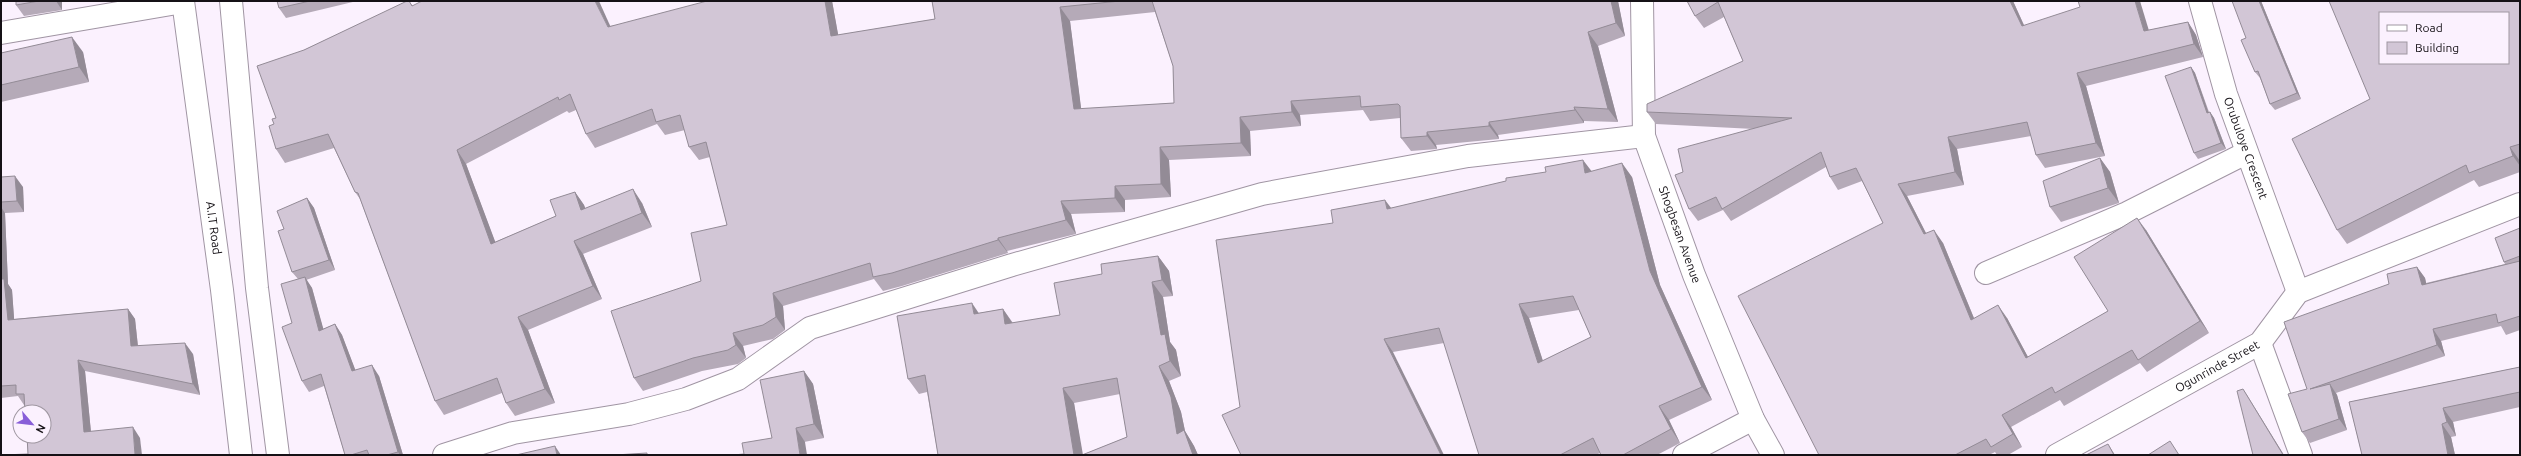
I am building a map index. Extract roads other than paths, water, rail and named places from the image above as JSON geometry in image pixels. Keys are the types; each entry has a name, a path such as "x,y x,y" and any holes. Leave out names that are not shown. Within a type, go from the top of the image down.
{"street":[{"path":"1,33 183,1"},
{"name":"A.I.T Road","path":"183,1 222,290 241,455"},
{"path":"231,1 258,288 278,455"},
{"name":"Shogbesan Avenue","path":"1642,1 1644,136 1694,275 1753,419 1773,455"},
{"name":"Orubuloye Crescent","path":"2200,1 2246,153 2298,292"},
{"path":"444,455 513,433 629,414 686,399 738,380 810,328 1012,265 1262,194 1468,156 1644,136"},
{"path":"1986,273 2127,213 2246,153"},
{"path":"2298,292 2520,204"},
{"name":"Ogunrinde Street","path":"2057,455 2260,343 2298,292"},
{"path":"2260,343 2301,455"},
{"path":"1684,455 1753,419"}]}
